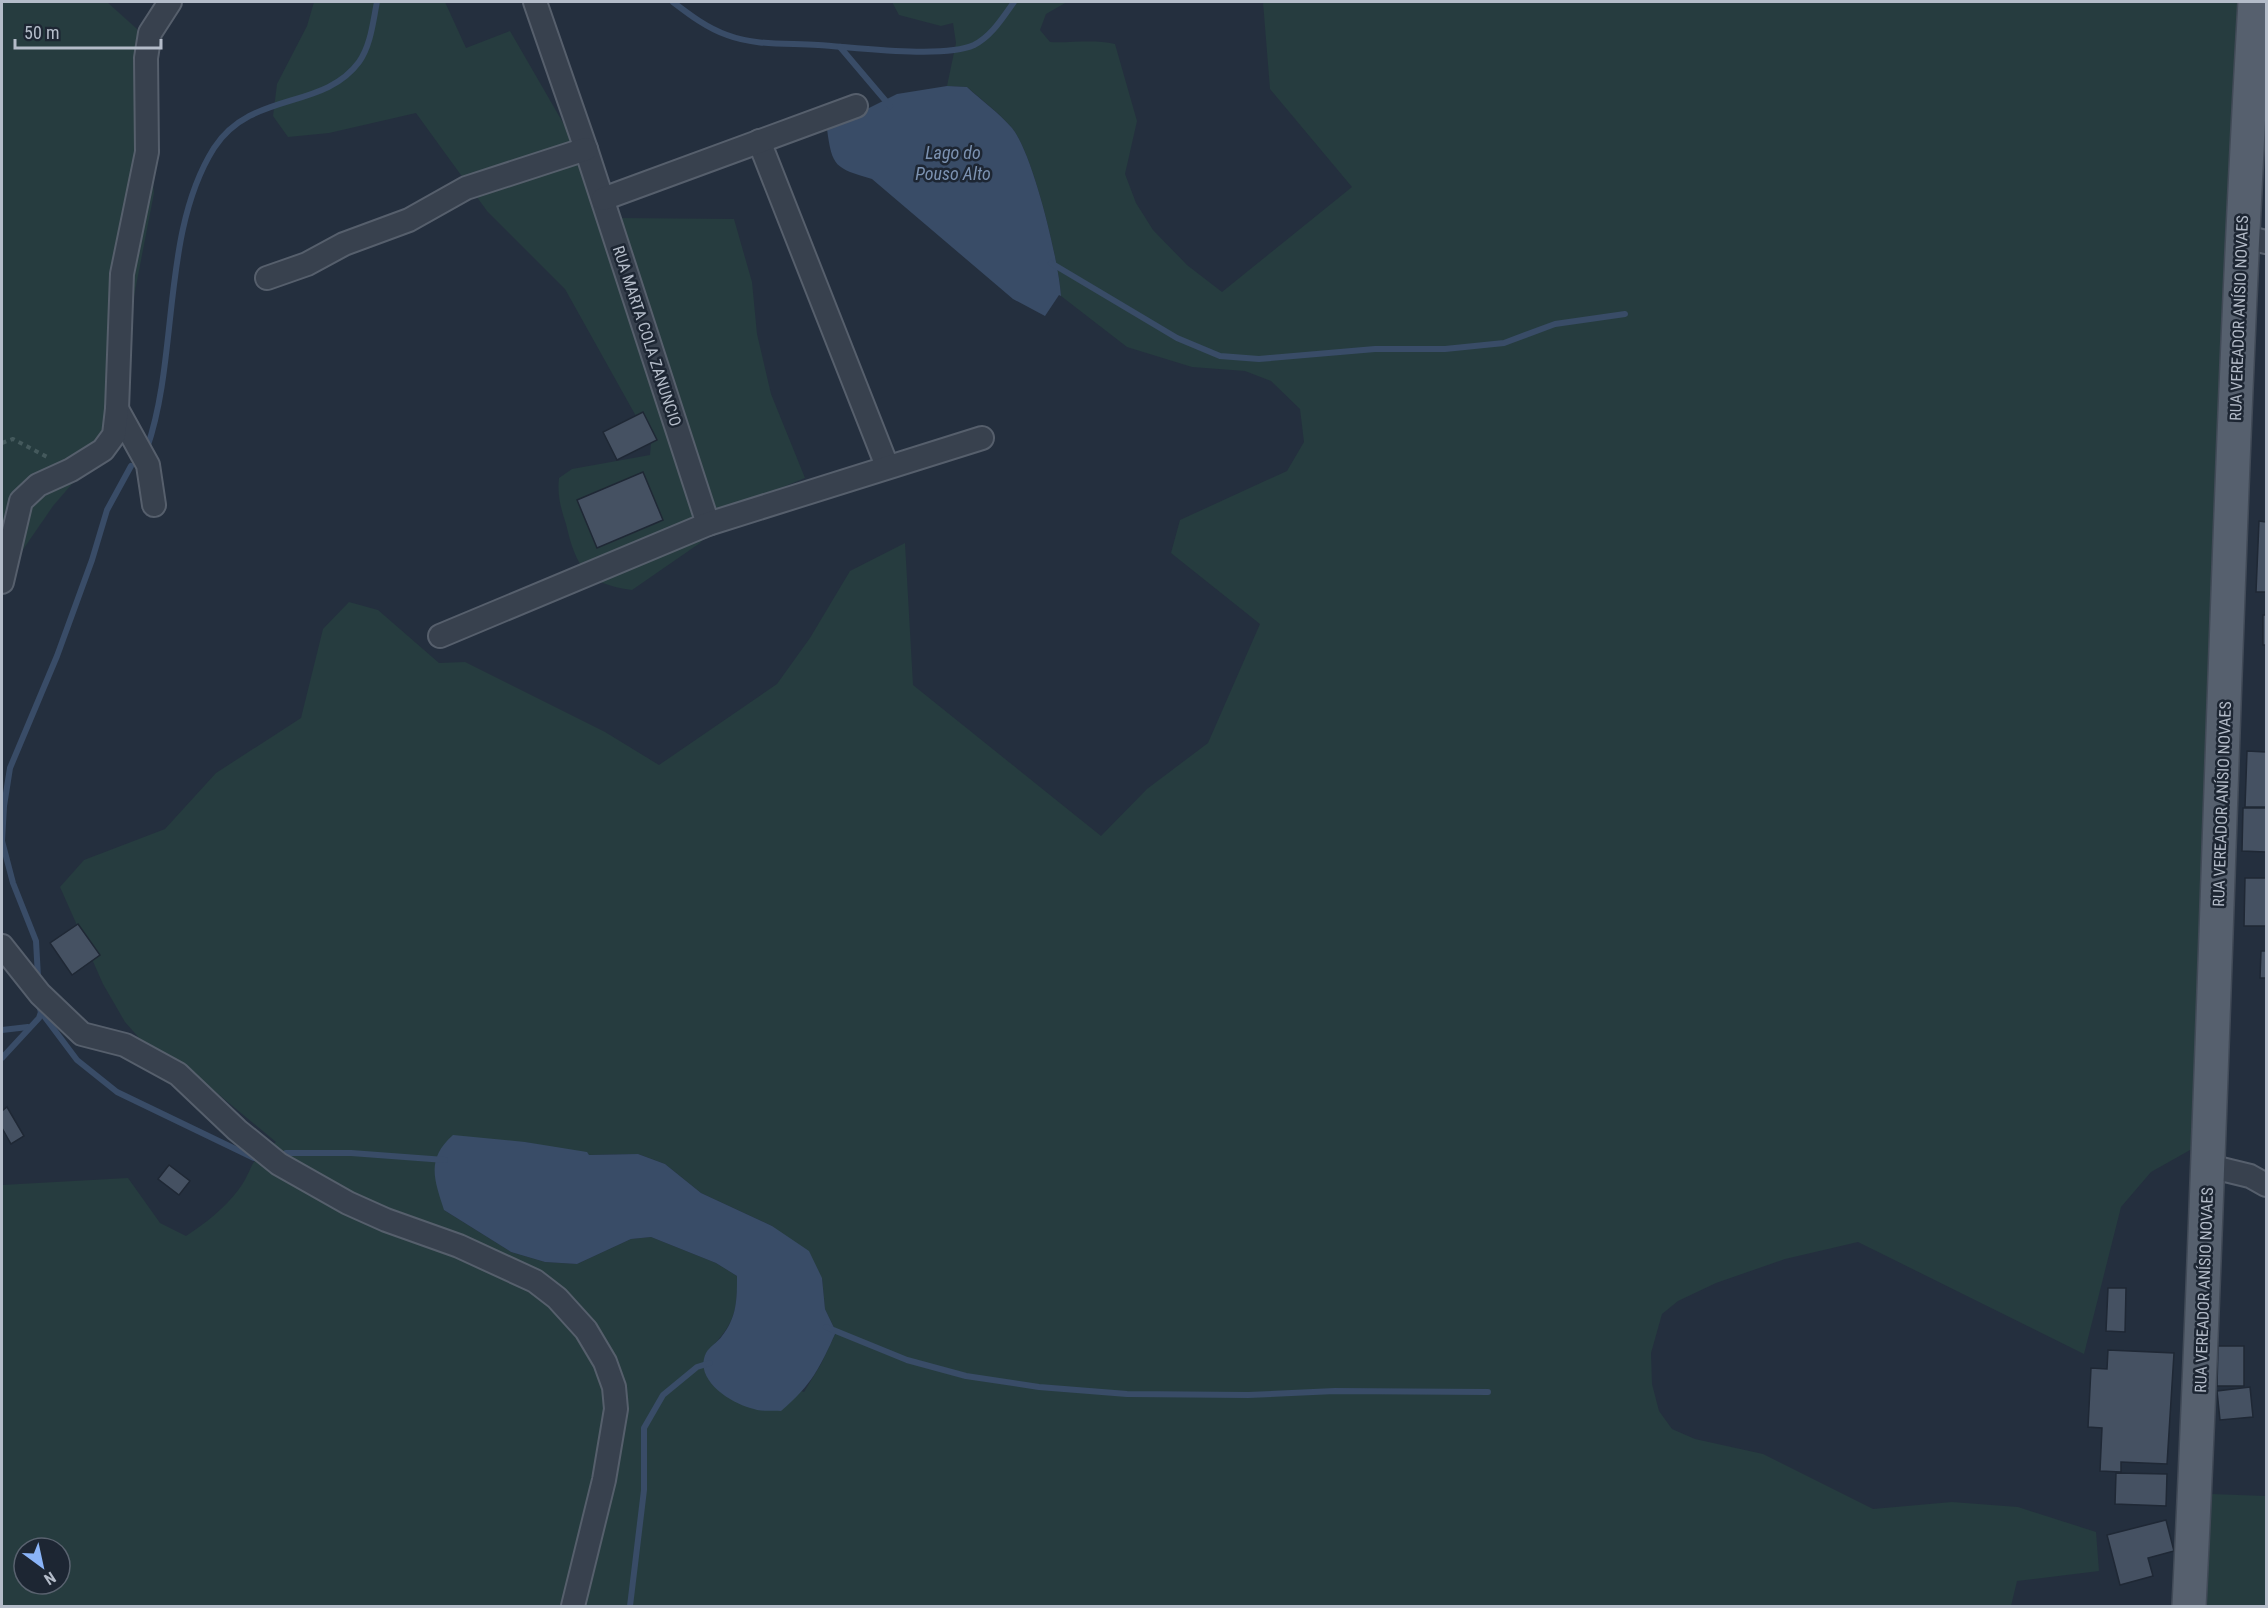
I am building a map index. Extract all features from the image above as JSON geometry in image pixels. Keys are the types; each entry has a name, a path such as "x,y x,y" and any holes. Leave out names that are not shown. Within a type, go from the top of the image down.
{"main road":[{"name":"RUA VEREADOR ANÍSIO NOVAES","path":"2189,1606 2254,239 2255,2"}],"street":[{"path":"2,582 21,501 38,485 71,470 103,450 114,435 122,274 147,152 146,58 150,33 170,2"},
{"name":"RUA MARTA COLA ZANUNCIO","path":"535,2 603,199 708,524"},
{"path":"603,199 856,106"},
{"path":"759,141 887,466"},
{"path":"267,278 307,264 344,244 409,220 466,188 586,149"},
{"path":"117,409 148,465 154,505"},
{"path":"440,636 708,524 982,438"},
{"path":"2,946 40,994 82,1034 125,1046 178,1074 237,1130 279,1164 348,1203 459,1246 535,1281 557,1298 586,1330 605,1362 614,1388 616,1409 603,1480 573,1606"},
{"path":"2209,1166 2250,1176 2266,1185"}],"path":[{"path":"2,443 13,439 71,470"}],"green space":[{"path":"2,2 107,2 137,29 154,193 112,410 114,435 53,506 2,580"},
{"path":"314,2 445,2 466,48 510,31 618,218 734,219 752,282 757,334 771,394 805,478 730,509 700,543 632,590 604,583 586,571 574,552 570,539 560,502 559,478 572,469 650,455 651,443 565,289 487,211 416,113 329,133 288,137 273,116 277,84 307,26"},
{"path":"892,2 1067,2 1046,14 1040,30 1050,42 1091,41 1115,44 1137,121 1125,174 1136,203 1153,230 1187,265 1222,292 1352,187 1270,89 1263,2 2245,2 2199,1145 2151,1172 2121,1207 2084,1354 1858,1242 1785,1259 1716,1283 1678,1301 1662,1314 1651,1353 1652,1384 1659,1411 1672,1429 1695,1439 1763,1454 1873,1509 1952,1502 2018,1507 2096,1532 2099,1571 2017,1581 2011,1606 2,1606 2,1185 128,1178 160,1223 186,1236 228,1203 256,1159 276,1142 200,1079 140,1039 125,1022 103,984 60,887 84,860 165,829 216,773 301,718 323,629 349,602 378,610 439,663 465,662 605,732 659,765 777,684 810,638 850,571 905,543 913,685 1101,836 1147,789 1208,743 1260,624 1171,553 1180,520 1287,471 1304,442 1300,409 1271,381 1245,371 1192,367 1127,347 1061,296 1044,209 1020,141 1007,122 967,87 947,86 956,43 953,23 941,26 899,15","holes":["525,1142 589,1155 638,1154 665,1164 701,1193 772,1226 822,1278 825,1309 836,1332 821,1364 804,1392 706,1353 728,1327 735,1310 737,1276 716,1263 651,1237 631,1239 577,1264 545,1262 511,1252 444,1210"]},
{"path":"2211,1494 2266,1496 2266,1606 2205,1606"}],"water":[{"name":"Lago do Pouso Alto","path":"947,86 967,87 1012,128 1020,141 1044,209 1059,280 1061,296 1059,295 1045,316 1013,299 872,179 850,172 834,159 827,129 897,94"},
{"path":"453,1135 525,1142 587,1152 589,1155 638,1154 665,1164 701,1193 772,1226 809,1251 822,1278 825,1309 836,1332 808,1384 781,1411 760,1410 735,1402 710,1381 703,1363 706,1353 731,1322 737,1292 737,1276 716,1263 651,1237 631,1239 577,1264 545,1262 511,1252 444,1210 435,1179 436,1161 444,1144"}],"building":[{"path":"643,412 657,440 617,460 603,432"},
{"path":"643,472 663,520 597,548 577,500"},
{"path":"2259,521 2266,522 2266,592 2256,592"},
{"path":"2263,615 2266,615 2266,645 2263,645"},
{"path":"2247,751 2266,752 2266,807 2245,807"},
{"path":"2243,808 2266,808 2266,852 2242,851"},
{"path":"2245,878 2266,878 2266,926 2244,926"},
{"path":"78,924 100,955 72,975 50,943"},
{"path":"2261,951 2266,951 2266,978 2260,978"},
{"path":"7,1107 24,1136 11,1144 2,1128 2,1111"},
{"path":"169,1165 190,1181 179,1195 158,1179"},
{"path":"2108,1288 2126,1288 2125,1332 2106,1331"},
{"path":"2218,1346 2244,1346 2244,1386 2217,1386"},
{"path":"2108,1350 2174,1353 2167,1464 2121,1462 2121,1472 2100,1471 2102,1428 2088,1427 2091,1368 2107,1369"},
{"path":"2250,1387 2253,1417 2220,1420 2217,1391"},
{"path":"2116,1473 2167,1474 2166,1506 2115,1504"},
{"path":"2166,1520 2174,1551 2148,1558 2153,1576 2120,1585 2107,1535"}],"waterway":[{"path":"147,448 164,374 178,256 186,217 197,181 214,148 230,130 248,117 267,108 326,88 344,77 363,55 371,33 377,2"},
{"path":"673,2 713,29 738,39 921,52 960,49 974,45 992,31 1014,2"},
{"path":"840,47 890,106"},
{"path":"1051,263 1177,338 1220,356 1259,359 1375,349 1445,349 1504,343 1555,324 1625,314"},
{"path":"38,977 36,941 13,883 2,841 4,806 10,768 57,656 92,560 107,510 131,466"},
{"path":"38,1003 41,1012 77,1060 117,1092 254,1158"},
{"path":"2,1058 39,1018 41,1012"},
{"path":"2,1030 28,1027"},
{"path":"286,1153 351,1153 445,1160"},
{"path":"826,1327 907,1360 966,1376 1039,1387 1127,1394 1248,1395 1335,1391 1488,1392"},
{"path":"630,1606 644,1490 644,1428 663,1395 697,1367 710,1363"}]}
